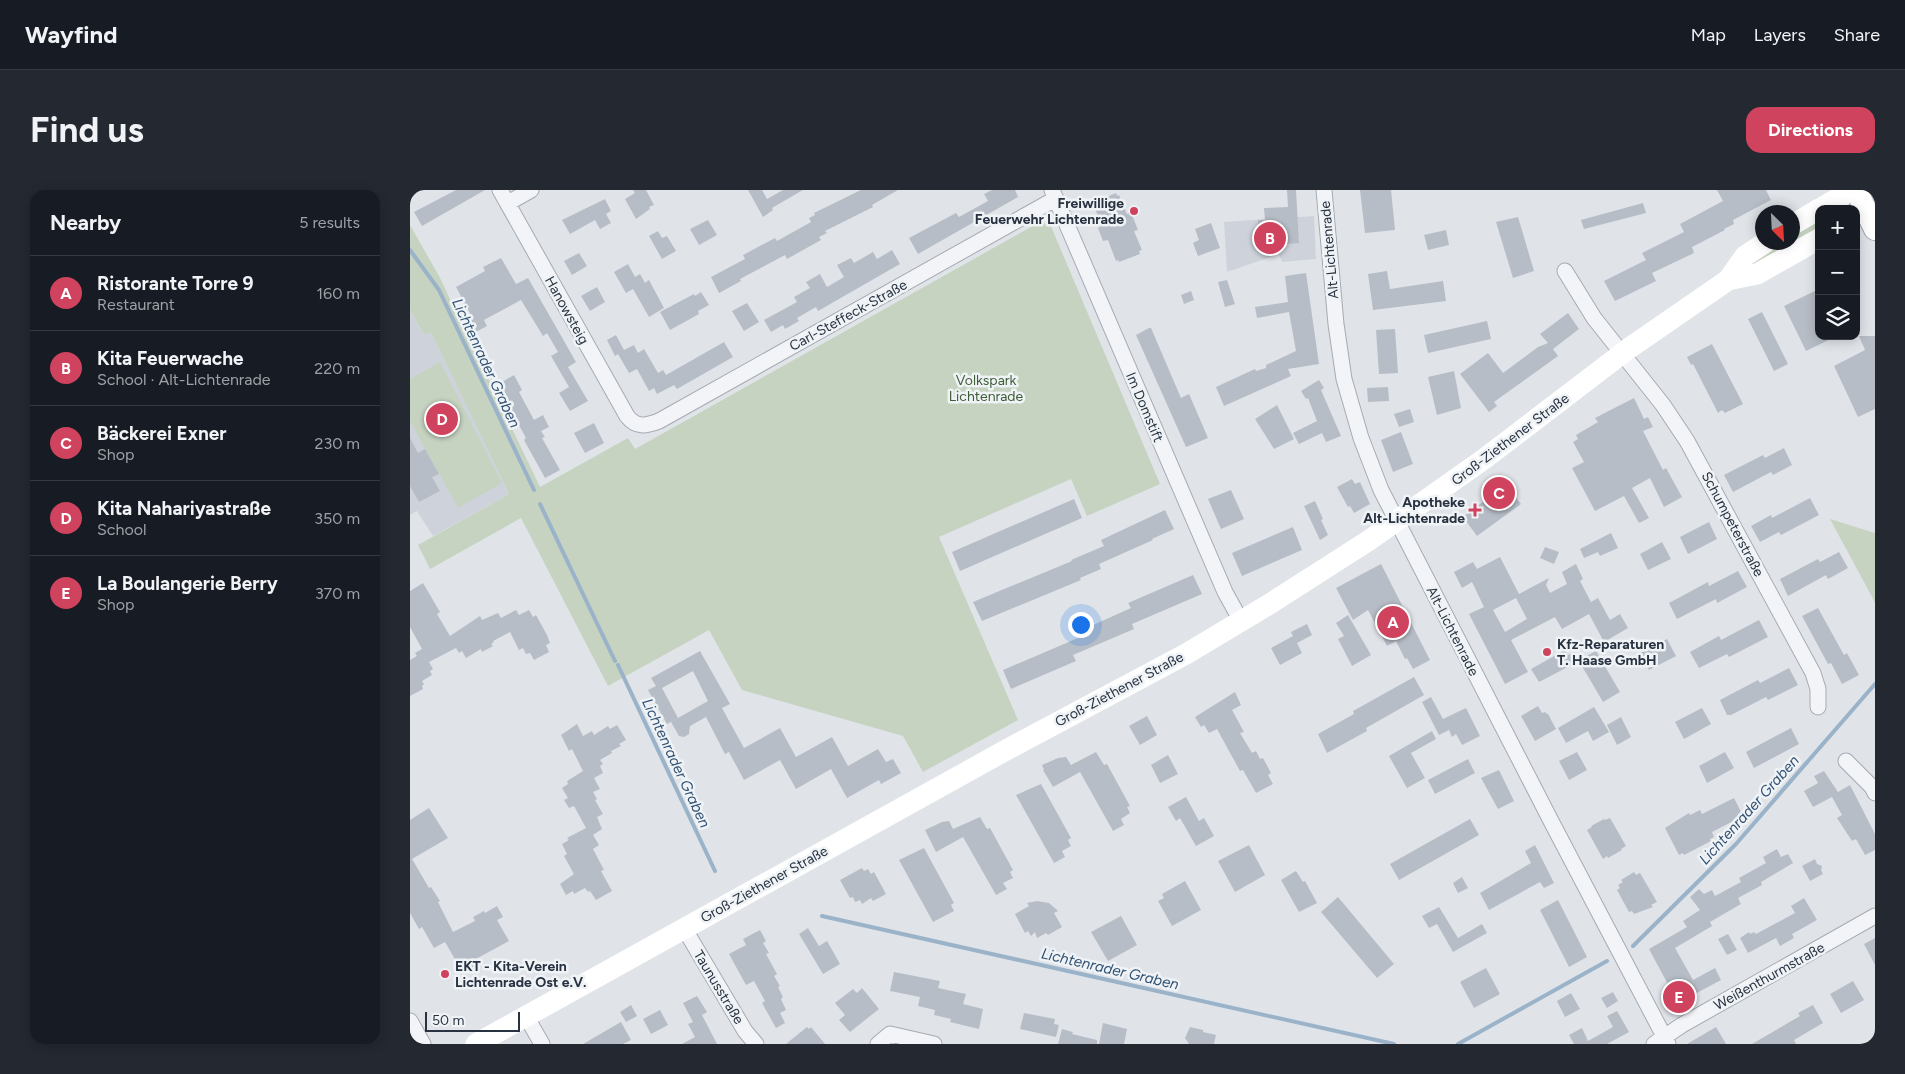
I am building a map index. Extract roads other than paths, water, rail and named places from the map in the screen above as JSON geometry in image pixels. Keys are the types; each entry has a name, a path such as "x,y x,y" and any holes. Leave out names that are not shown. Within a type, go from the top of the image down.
{"main road":[{"path":"1856,190 1868,217"}],"street":[{"path":"504,197 531,190"},
{"name":"Alt-Lichtenrade","path":"1324,190 1336,324 1344,379 1361,438 1396,521 1662,1042"},
{"path":"1826,205 1851,190"},
{"name":"Carl-Steffeck-Straße","path":"640,425 659,421 1054,194"},
{"name":"Im Domstift","path":"1054,194 1226,594 1241,621"},
{"name":"Hanowsteig","path":"504,197 627,416 634,424 640,425"},
{"path":"1800,220 1815,211"},
{"name":"Groß-Ziethener Straße","path":"1728,280 1757,274 1815,241"},
{"name":"Groß-Ziethener Straße","path":"476,1044 1017,744 1186,654 1241,621 1326,568 1396,521 1510,440 1623,353 1728,280 1745,256 1755,249"},
{"name":"Schumpeterstraße","path":"1565,271 1589,310 1675,421 1697,457 1813,673 1818,689 1818,707"},
{"path":"1846,761 1872,787 1875,793"},
{"name":"Weißenthurmstraße","path":"1662,1042 1682,1025 1875,916"},
{"name":"Taunusstraße","path":"684,928 745,1031 756,1044"},
{"path":"526,1016 542,1044"},
{"path":"410,1022 423,1044"},
{"path":"878,1044 890,1034 934,1044"}],"waterway":[{"name":"Lichtenrader Graben","path":"410,250 439,290 534,490"},
{"name":"Lichtenrader Graben","path":"540,504 615,661"},
{"name":"Lichtenrader Graben","path":"618,665 715,871"},
{"name":"Lichtenrader Graben","path":"1633,946 1736,844 1875,684"},
{"name":"Lichtenrader Graben","path":"822,916 1394,1044"},
{"name":"Lichtenrader Graben","path":"1458,1044 1607,961"}],"place":[{"name":"Freiwillige Feuerwehr Lichtenrade","path":"1134,211"},
{"name":"Kita Feuerwache","path":"1270,238"},
{"name":"Kita Nahariyastraße","path":"442,419"},
{"name":"Bäckerei Exner","path":"1499,493"},
{"name":"Apotheke Alt-Lichtenrade","path":"1475,510"},
{"name":"Ristorante Torre 9","path":"1393,622"},
{"name":"Kfz-Reparaturen T. Haase GmbH","path":"1547,652"},
{"name":"EKT - Kita-Verein Lichtenrade Ost e.V.","path":"445,974"},
{"name":"La Boulangerie Berry","path":"1679,997"}],"park label":[{"name":"Volkspark Lichtenrade","path":"986,388"}]}
